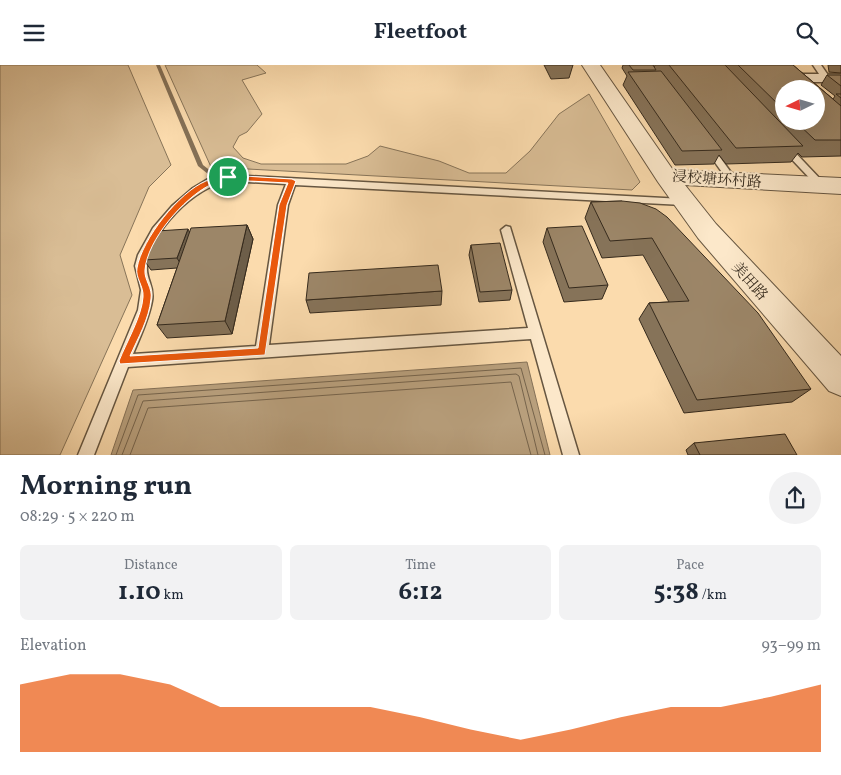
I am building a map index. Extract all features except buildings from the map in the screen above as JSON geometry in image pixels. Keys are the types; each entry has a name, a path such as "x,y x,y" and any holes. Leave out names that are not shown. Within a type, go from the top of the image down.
{"street":[{"name":"浸校塘环村路","path":"591,65 666,177 831,186"},
{"path":"779,65 798,80"},
{"name":"美田路","path":"666,177 683,202 743,273 841,380"}],"lane":[{"path":"817,65 834,78"},
{"path":"704,142 732,180"},
{"path":"781,143 831,186"},
{"path":"86,455 144,310 147,297 146,286 141,275 141,262 148,245 159,227 173,211 198,189 218,180 228,177 683,202"},
{"path":"262,352 283,205 292,181"},
{"path":"506,230 572,455"},
{"path":"124,361 536,333"}],"shaded area":[{"path":"0,65 128,65 171,165 149,187 120,255 132,295 60,455 0,455"},
{"path":"165,65 257,65 266,73 242,80 262,114 247,132 239,136 233,147 243,158 261,164 346,164 368,156 380,146 439,161 469,173 506,173 530,151 559,114 589,94 640,182 632,190 211,167"}],"water":[{"path":"527,362 550,455 111,455 133,390"}],"waterway":[{"path":"158,65 201,166 210,173"}],"route":[{"path":"228,177 292,181 283,205 262,352 124,361 144,310 147,297 146,286 140,269 148,245 159,227 189,196 208,183 228,177"}]}
